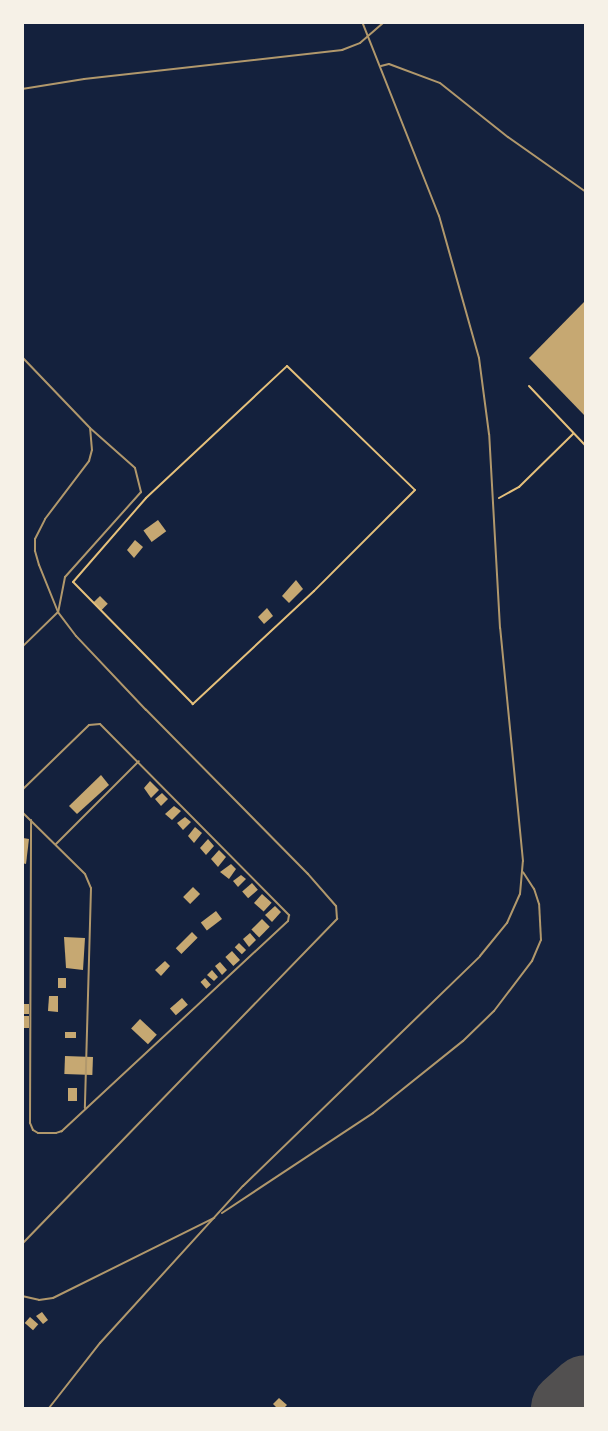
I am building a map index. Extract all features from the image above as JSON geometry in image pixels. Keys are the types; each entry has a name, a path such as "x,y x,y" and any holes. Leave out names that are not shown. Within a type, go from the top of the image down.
{"lane":[{"path":"49,1408 94,1349 243,1186 480,956 513,914 520,894 523,872 500,628 489,434 478,358 438,216 362,22"},
{"path":"22,89 95,78 342,50 360,43 384,22"},
{"path":"381,66 389,64 440,83 508,137 585,192"},
{"path":"22,357 90,428 135,468 141,492 65,577 58,612 22,647"},
{"path":"22,1244 337,919 336,906 308,874 146,710 76,636 58,612 39,565 35,551 35,539 45,519 89,461 92,450 90,428"},
{"path":"22,790 89,725 100,724 286,909 288,921 62,1131 56,1133 38,1133 33,1130 30,1123 31,820"},
{"path":"56,844 139,761"},
{"path":"22,812 85,874 93,897 85,1108"},
{"path":"22,1296 39,1300 53,1298 218,1216 373,1113 463,1041 494,1011 532,961 541,940 539,904 523,872"}],"path":[{"path":"287,366 414,490 314,591 193,704 73,582 146,498 287,366"},
{"path":"529,386 585,446"},
{"path":"492,500 519,487 573,434"}],"building":[{"path":"585,301 585,416 529,358"},
{"path":"158,520 166,531 152,542 143,531"},
{"path":"135,540 143,547 134,558 127,550"},
{"path":"296,580 303,589 289,603 282,596"},
{"path":"100,596 108,604 101,610 94,602"},
{"path":"267,608 273,616 264,624 258,617"},
{"path":"101,775 109,785 77,814 69,806"},
{"path":"150,781 159,790 151,798 144,788"},
{"path":"162,793 168,799 161,806 155,799"},
{"path":"174,806 181,811 172,820 165,814"},
{"path":"185,817 191,822 183,830 177,823"},
{"path":"195,827 202,833 194,843 188,836"},
{"path":"23,838 29,839 26,864 22,863"},
{"path":"208,839 214,846 206,855 200,848"},
{"path":"219,850 226,857 218,867 211,859"},
{"path":"231,864 236,869 229,879 220,872"},
{"path":"241,875 246,879 238,887 233,881"},
{"path":"252,883 258,890 248,898 242,892"},
{"path":"193,887 200,894 190,904 183,897"},
{"path":"262,894 272,903 264,912 254,903"},
{"path":"275,906 281,912 272,922 265,915"},
{"path":"216,911 222,919 207,930 201,922"},
{"path":"262,919 270,927 259,937 251,930"},
{"path":"192,932 198,938 181,954 176,948"},
{"path":"250,933 256,940 249,947 243,939"},
{"path":"64,937 85,938 83,970 66,968"},
{"path":"239,943 246,950 242,954 235,947"},
{"path":"232,951 240,960 233,966 225,957"},
{"path":"165,961 170,966 161,976 155,970"},
{"path":"220,962 227,970 222,975 215,966"},
{"path":"212,970 218,977 214,981 207,975"},
{"path":"58,978 66,978 66,988 58,988"},
{"path":"205,978 211,985 206,989 200,982"},
{"path":"49,996 58,996 58,1012 48,1011"},
{"path":"182,998 188,1005 176,1015 170,1008"},
{"path":"22,1004 29,1004 29,1014 22,1014"},
{"path":"22,1016 29,1016 29,1028 22,1028"},
{"path":"140,1019 157,1035 148,1044 131,1029"},
{"path":"65,1032 76,1032 76,1038 65,1038"},
{"path":"65,1056 93,1057 92,1075 64,1074"},
{"path":"68,1088 77,1088 77,1101 68,1101"},
{"path":"42,1312 48,1320 43,1324 36,1316"},
{"path":"30,1317 38,1324 33,1330 25,1323"},
{"path":"279,1398 287,1405 284,1408 277,1408 273,1404"}],"runway":[{"path":"567,1408 586,1391"}]}
